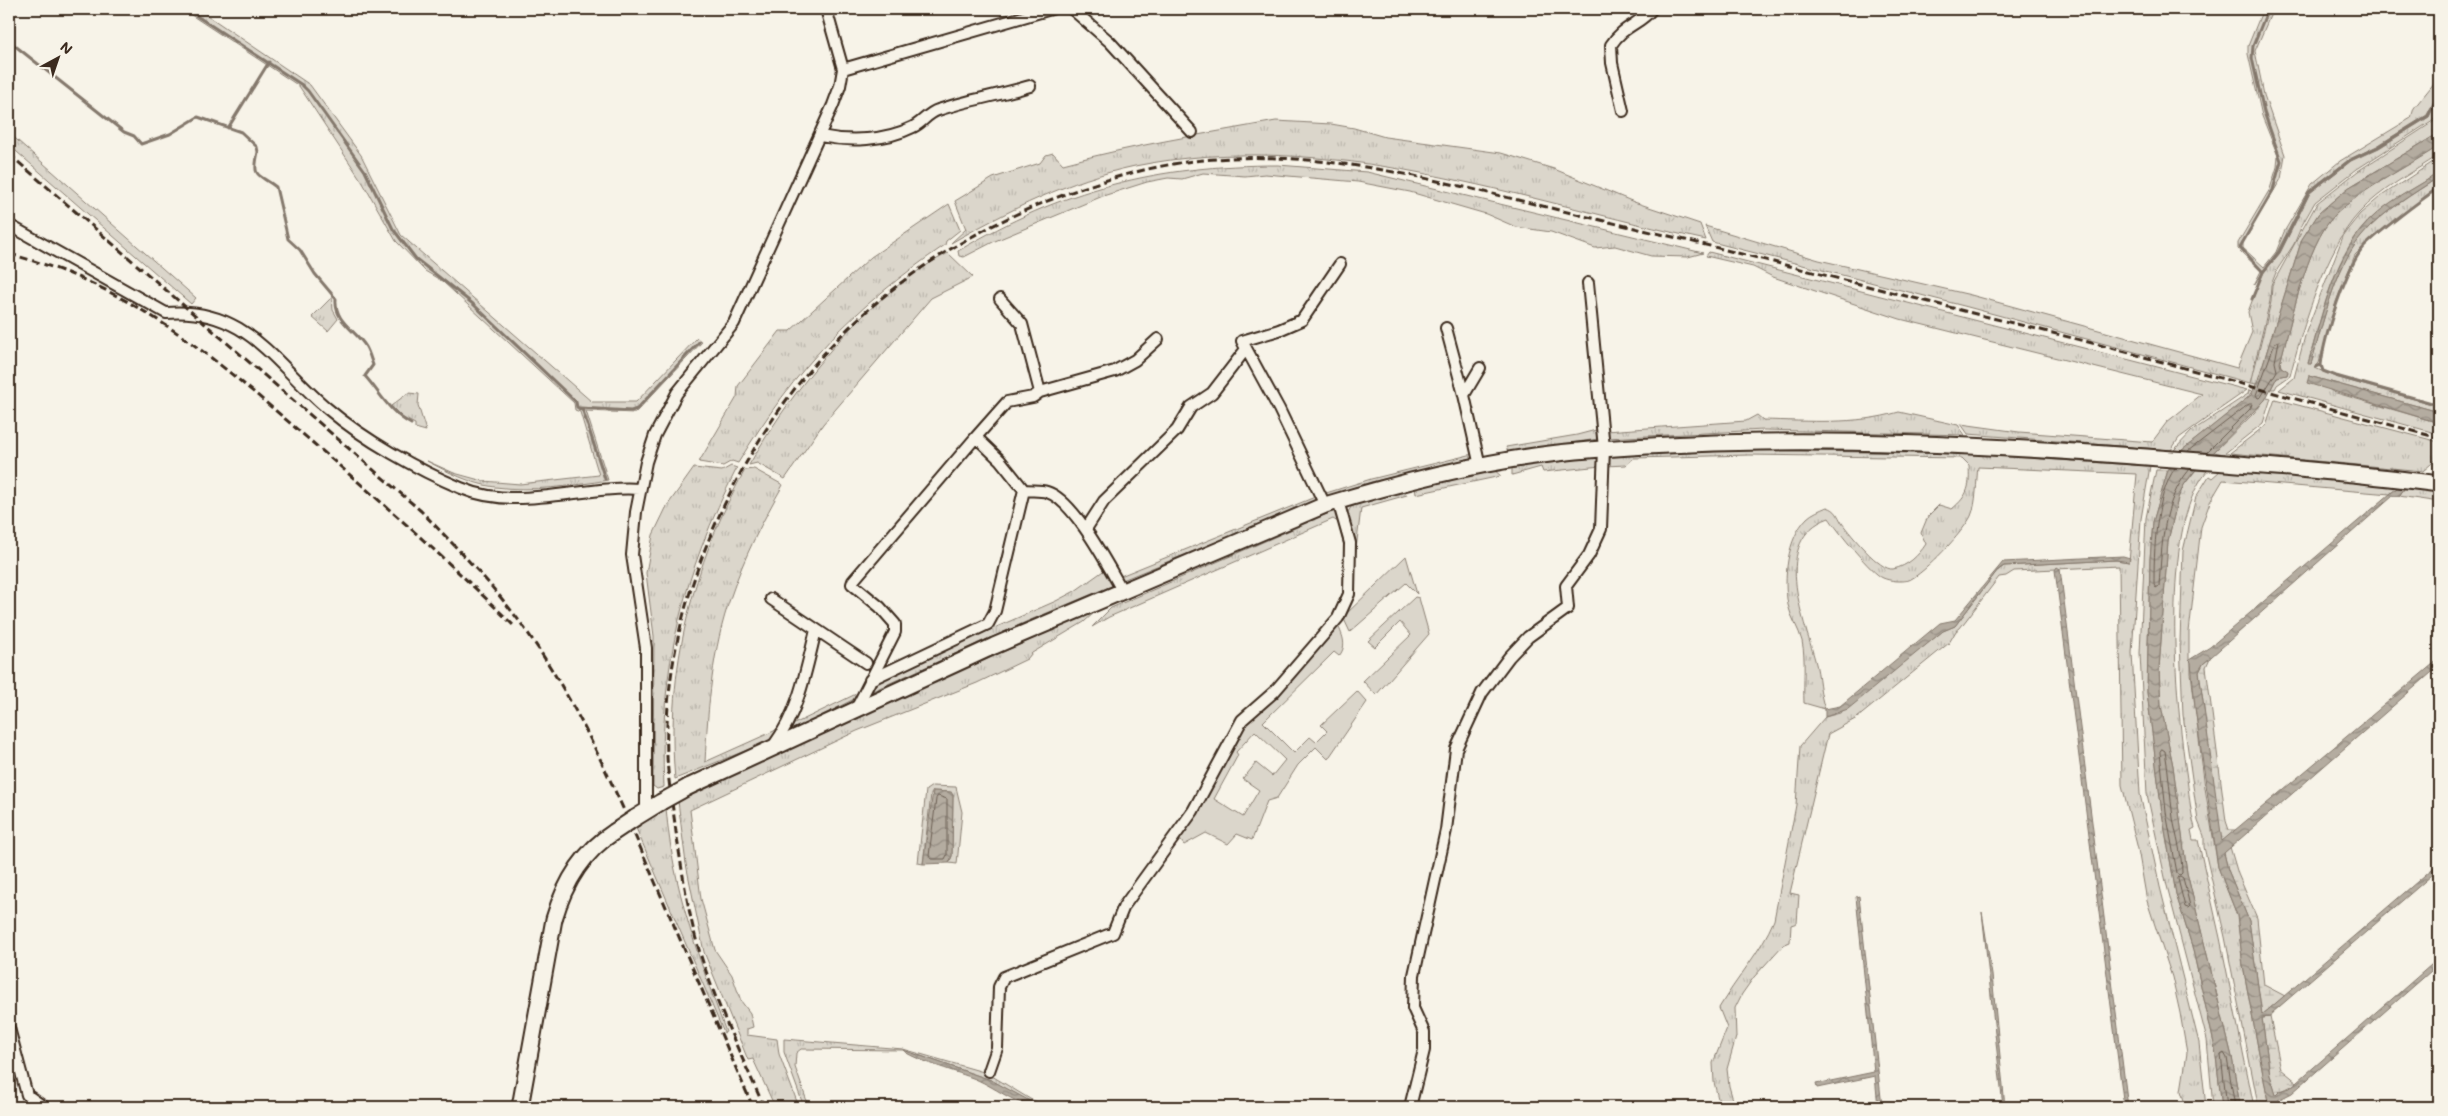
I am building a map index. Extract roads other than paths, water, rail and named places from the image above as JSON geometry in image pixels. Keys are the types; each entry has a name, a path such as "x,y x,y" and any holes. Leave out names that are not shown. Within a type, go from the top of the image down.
{"main road":[{"path":"520,1107 554,919 562,895 589,855 603,839 640,814 688,787 856,709 1122,590 1331,503 1480,466 1547,454 1604,448 1750,442 1877,442 2018,448 2357,474 2439,484"}],"street":[{"path":"640,814 646,648 632,555 640,489 654,435 665,413 691,374 724,338 734,323 820,136 840,86 842,69 826,9"},
{"path":"842,69 1050,9"},
{"path":"1072,9 1110,42 1192,132"},
{"path":"1623,111 1612,63 1612,45 1624,28 1644,18 1652,9"},
{"path":"820,136 835,139 867,139 896,135 915,126 935,110 1030,86"},
{"path":"9,226 166,314 188,312 206,315 248,332 328,409 357,431 462,489 520,498 576,494 606,488 640,489"},
{"path":"989,1071 997,1048 999,988 1004,977 1113,933 1124,906 1193,811 1242,720 1274,692 1338,618 1349,594 1350,542 1331,503 1242,341 1279,330 1302,320 1340,264"},
{"path":"1410,1107 1424,1050 1424,1032 1413,1008 1414,975 1446,830 1456,749 1482,692 1509,657 1528,637 1568,608 1566,586 1589,554 1601,529 1604,448 1588,283"},
{"path":"1000,299 1022,324 1040,392"},
{"path":"1446,328 1480,466"},
{"path":"856,709 895,632 895,624 880,607 852,584 852,581 1007,402 1033,397 1040,392 1115,371 1135,360 1158,339"},
{"path":"1086,529 1104,501 1177,430 1192,407 1212,393 1246,348"},
{"path":"1464,395 1480,368"},
{"path":"976,436 1000,460 1024,490 1048,492 1064,504 1086,529 1122,590"},
{"path":"870,680 988,624 996,611 1024,490"},
{"path":"771,599 866,663"},
{"path":"772,748 791,718 800,693 816,630"},
{"path":"9,1028 27,1095 44,1107"}],"water":[{"path":"2439,133 2439,146 2357,197 2334,216 2324,229 2315,246 2301,285 2280,363 2281,367 2288,371 2287,375 2277,377 2265,400 2192,474 2184,485 2178,498 2168,541 2159,669 2161,706 2173,766 2187,873 2232,1057 2240,1107 2222,1107 2215,1048 2192,946 2176,894 2162,813 2147,692 2150,559 2153,522 2168,470 2181,451 2251,395 2258,380 2302,239 2319,213 2348,188"},
{"path":"2439,172 2439,177 2378,219 2352,250 2336,281 2311,364 2308,364 2332,284 2349,247 2361,230 2382,209"},
{"path":"2309,376 2439,412 2439,423 2307,383"},
{"path":"2397,488 2404,489 2399,496 2393,496 2203,664 2199,672 2222,841 2439,659 2439,666 2224,853 2228,870 2249,921 2262,1015 2439,863 2439,869 2272,1013 2270,1017 2262,1018 2270,1075 2276,1095 2280,1091 2290,1088 2439,958 2439,964 2292,1093 2278,1100 2280,1107 2269,1107 2243,966 2237,915 2218,867 2195,708 2191,662 2189,660 2210,647"},
{"path":"2123,556 2130,558 2129,562 2116,560 2004,566 1997,571 1955,626 1943,631 1848,709 1825,717 1825,709 1840,706 1940,623 1955,620 2003,562"},
{"path":"2057,567 2060,569 2128,1107 2124,1107 2055,570"},
{"path":"933,791 951,792 953,795 952,856 949,863 923,864"},
{"path":"1859,896 1882,1107 1878,1107 1875,1076 1817,1088 1816,1084 1874,1072 1856,897"},
{"path":"1982,912 1992,975 2005,1107 2003,1107"},
{"path":"903,1050 991,1080 1041,1107 1014,1100 979,1081 923,1061"}],"waterway":[{"path":"9,21 17,9"},
{"path":"186,9 302,85 308,91 365,171 393,229 416,259 473,304 576,402 577,407 583,411 605,479"},
{"path":"2263,272 2240,247 2273,190 2281,161 2264,112 2252,58 2253,46 2268,9"},
{"path":"9,41 124,132 134,136 141,144 170,134 198,117 241,132 257,147 256,171 261,177 276,187 288,239 300,250 315,274 336,299 338,314 366,347 373,365 365,376 391,408 411,424"},
{"path":"228,128 269,62"},
{"path":"2252,299 2263,272 2279,252 2309,192 2350,160 2378,147 2428,116 2439,94"},
{"path":"2321,365 2326,338 2337,303 2357,257 2364,247 2381,231 2439,187"},
{"path":"580,408 631,411 637,409 699,342"},
{"path":"2316,367 2321,365 2323,371 2336,376 2439,405"}],"railway":[{"path":"9,154 421,511 495,590 522,624 569,699 600,759 753,1107"},
{"path":"764,1107 719,1006 697,943 690,916 676,832 669,785 667,717 671,677 688,600 700,563 731,490 777,413 806,374 838,338 873,305 911,275 951,249 994,225 1040,204 1088,186 1139,171 1173,164 1214,159 1296,159 1377,169 1457,185 1785,265 2113,349 2439,438"},
{"path":"9,254 55,268 98,286 138,308 212,358 394,513 514,626"}]}
